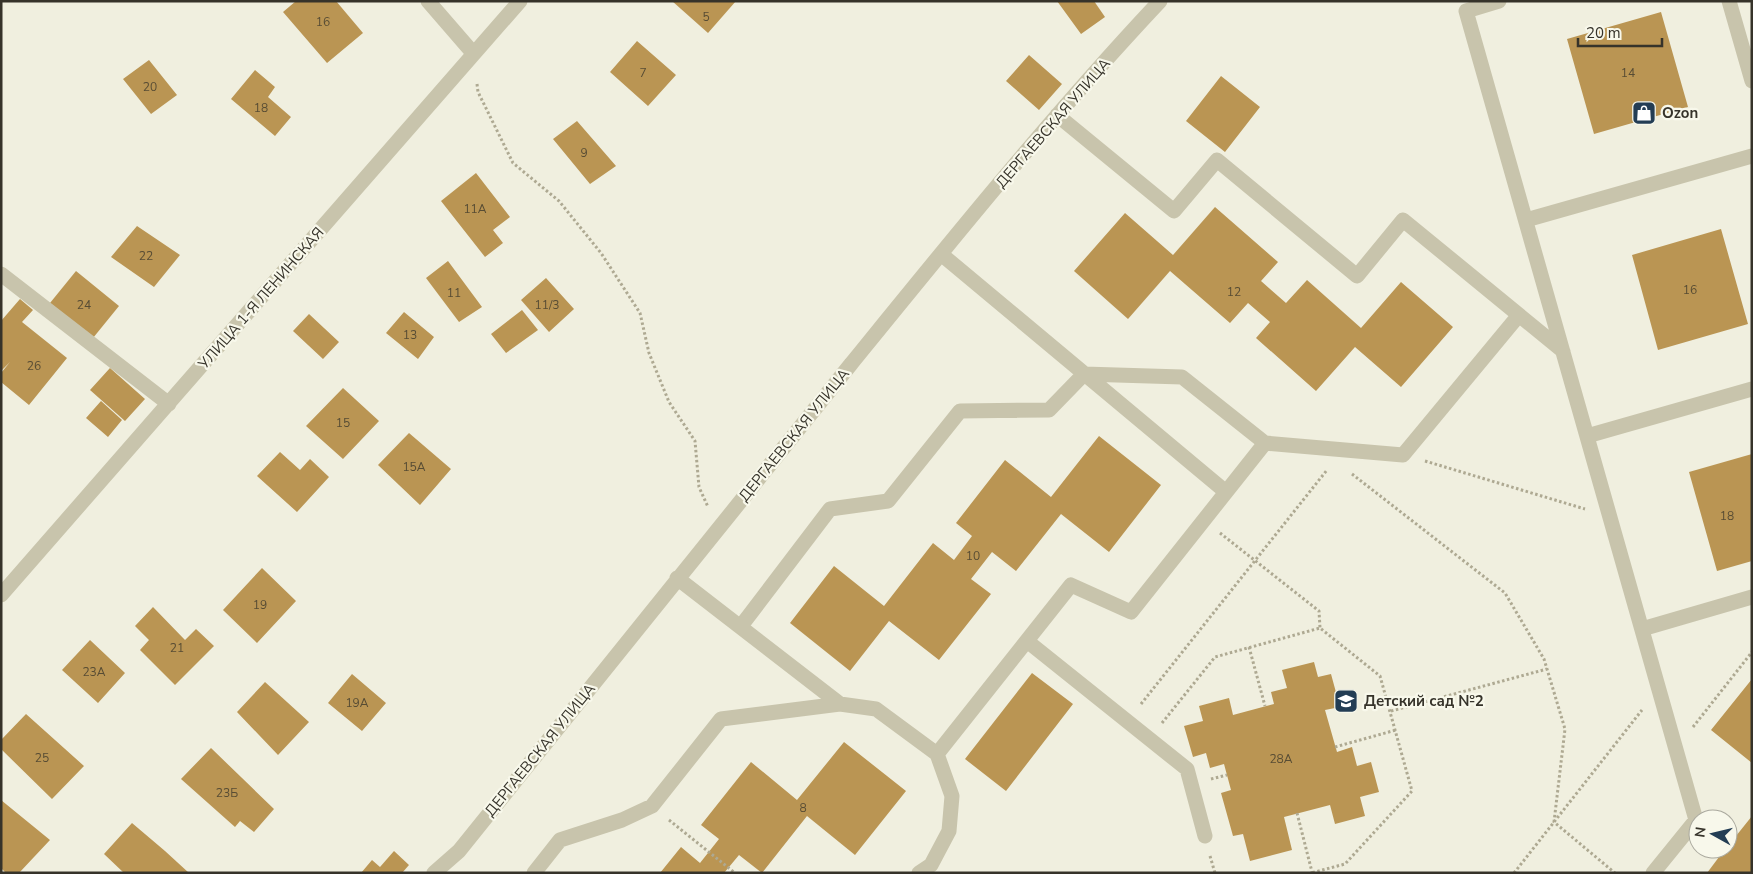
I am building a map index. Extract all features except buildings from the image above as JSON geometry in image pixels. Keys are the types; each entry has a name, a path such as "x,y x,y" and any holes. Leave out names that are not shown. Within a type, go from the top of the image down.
{"street":[{"path":"428,1 473,53"},
{"name":"УЛИЦА 1-Я ЛЕНИНСКАЯ","path":"1,595 520,1"},
{"name":"ДЕРГАЕВСКАЯ УЛИЦА","path":"434,873 459,851 677,578 941,254 1057,115 1160,1"},
{"path":"1499,1 1466,11 1696,820 1653,873"},
{"path":"1729,1 1752,81"},
{"path":"1057,115 1174,211 1217,160 1357,276 1403,220 1563,351"},
{"path":"1526,220 1752,156"},
{"path":"941,254 1226,492"},
{"path":"1,274 169,404"},
{"path":"741,626 830,509 888,500 960,411 1049,410 1084,374 1182,377 1265,443 1403,455 1519,315"},
{"path":"1587,436 1752,389"},
{"path":"938,754 1072,585 1131,612 1265,443"},
{"path":"677,578 840,704"},
{"path":"1642,629 1752,597"},
{"path":"1027,642 1186,769 1204,836"},
{"path":"534,873 560,840 622,820 652,806 721,719 840,704 876,709 938,754 952,796 949,831 931,864 920,873"}],"path":[{"path":"473,53 478,92 513,163 559,201 601,253 640,313 649,353 669,402 695,441 699,487 719,527"},
{"path":"1127,722 1335,460 1320,449"},
{"path":"1403,455 1610,517"},
{"path":"1350,472 1505,593 1544,660 1566,729 1554,822"},
{"path":"1204,520 1318,612 1320,628 1380,676 1412,791 1345,864 1312,873 1297,814"},
{"path":"1149,740 1215,657 1320,628"},
{"path":"1249,647 1265,706"},
{"path":"1675,749 1752,652"},
{"path":"1391,711 1547,669"},
{"path":"1514,873 1658,689"},
{"path":"1335,747 1396,730"},
{"path":"652,806 735,873"},
{"path":"1554,822 1614,873"}],"place":[{"name":"Ozon","path":"1644,113"},
{"name":"Детский сад №2","path":"1346,701"}]}
